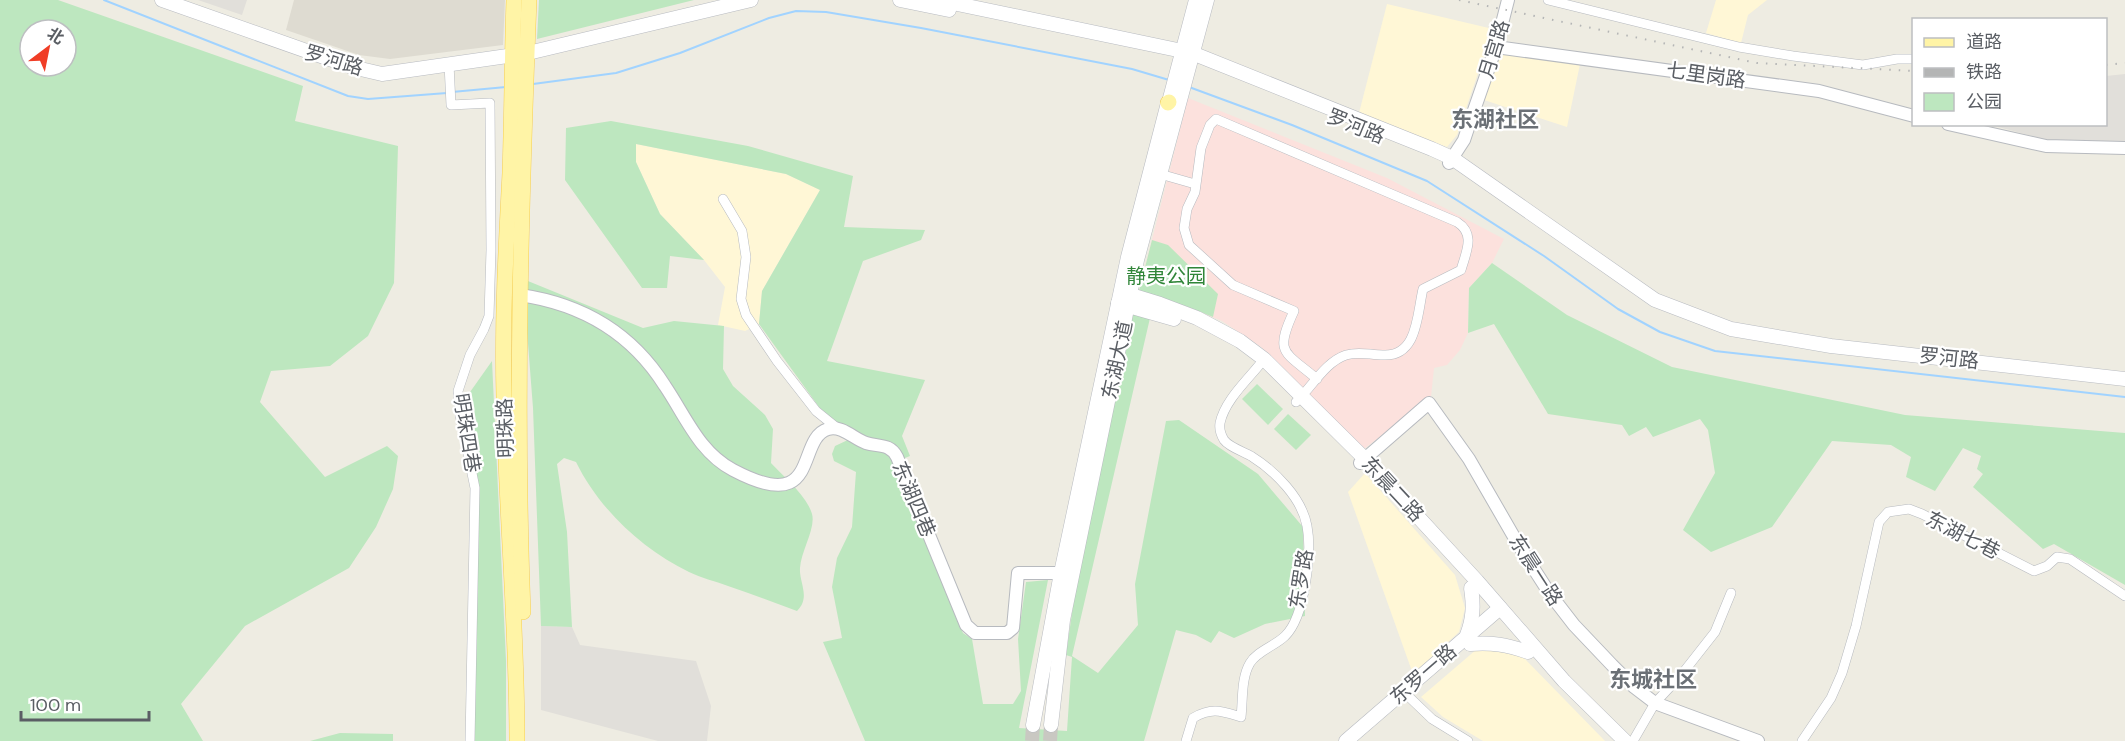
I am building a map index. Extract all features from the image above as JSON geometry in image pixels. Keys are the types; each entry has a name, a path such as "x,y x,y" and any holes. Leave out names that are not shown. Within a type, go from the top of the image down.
{"main road":[{"name":"罗河路","path":"162,0 352,67 382,74 523,52 751,0"},
{"path":"514,0 523,52"},
{"path":"518,116 530,0"},
{"name":"罗河路","path":"523,52 721,0"},
{"name":"罗河路","path":"900,0 1186,55"},
{"name":"罗河路","path":"938,0 1186,55 1450,160 1654,306 1672,315 1732,335 1773,336 1831,346 2125,379"},
{"name":"东湖大道","path":"1051,725 1063,620 1124,299 1133,234 1186,55 1196,0"},
{"name":"东湖大道","path":"1186,55 1208,0"},
{"name":"东湖大道","path":"1033,725 1061,573 1124,299 1160,174 1172,104"},
{"name":"明珠路","path":"518,116 520,526 526,741"},
{"name":"明珠路","path":"517,741 517,673 510,556 503,299 518,116"},
{"name":"东晨二路","path":"1124,299 1195,326 1261,363 1362,460 1500,613 1625,741"},
{"name":"东晨二路","path":"1362,460 1471,588 1500,613 1528,652 1558,686 1615,741"},
{"path":"1471,588 1473,614 1468,641 1506,644 1528,652"},
{"name":"东罗一路","path":"1357,741 1500,613"},
{"name":"东罗一路","path":"1346,741 1468,641"}],"street":[{"name":"月宫路","path":"1450,160 1464,140 1496,47 1508,0"},
{"path":"1548,0 1739,46 1792,56 1863,65 1912,59"},
{"name":"七里岗路","path":"1496,47 1820,91 1912,115"},
{"name":"明珠四巷","path":"449,64 451,105 489,103 492,250 489,316 470,355 458,391 460,415 475,488 470,741"},
{"path":"1300,399 1336,360 1346,355 1361,353 1392,355 1406,348 1413,336 1423,289 1461,270 1469,244 1467,231 1457,222 1216,119 1210,125 1201,148 1195,192 1187,209 1184,228 1189,245 1233,285 1294,311 1283,334 1282,344 1286,353 1317,379"},
{"path":"1957,126 2046,146 2125,148"},
{"path":"1160,174 1196,184"},
{"path":"723,200 742,231 746,257 741,299 746,315 777,361 816,411 837,428"},
{"path":"520,295 543,298 571,307 600,320 620,336 655,371 690,429 706,450 720,463 745,476 770,483 791,482 802,473 813,444 821,433 827,429 837,428"},
{"name":"东罗路","path":"1185,741 1193,718 1203,712 1217,710 1241,717 1245,677 1249,664 1255,656 1277,643 1288,633 1297,614 1308,564 1307,525 1296,500 1280,480 1258,461 1225,442 1220,431 1220,421 1234,394 1261,363"},
{"name":"东晨一路","path":"1362,460 1429,403 1469,459 1550,594 1574,625 1612,666 1655,703 1758,741"},
{"name":"东湖四巷","path":"837,428 867,443 882,445 894,451 966,626 975,633 1008,633 1013,628 1018,573 1061,573"},
{"name":"东湖七巷","path":"1802,741 1831,698 1842,673 1856,626 1879,522 1888,512 1909,509 1922,514 2034,571 2048,566 2057,556 2070,559 2125,596"},
{"path":"1633,741 1655,703 1682,674 1715,632 1731,593"},
{"path":"1408,696 1432,719 1468,741"}],"shaded area":[{"path":"198,0 247,0 242,15"},
{"path":"294,0 505,0 503,45 390,59 359,55 286,30"},
{"path":"1716,0 1767,0 1748,15 1741,43 1706,33"},
{"path":"1387,4 1493,29 1457,135 1447,147 1359,113"},
{"path":"1502,52 1580,64 1567,127 1484,100"},
{"path":"2125,74 2125,145 2055,142 1995,126 2107,126 2107,76"},
{"path":"1188,98 1387,178 1504,239 1492,263 1469,288 1468,333 1460,350 1447,365 1434,368 1431,397 1364,449 1261,347 1222,321 1139,291"},
{"path":"636,144 786,174 820,190 762,291 759,324 745,331 718,325 725,287 704,260 660,214 636,162"},
{"path":"1365,473 1455,575 1465,608 1459,632 1413,674 1348,492"},
{"path":"541,626 572,627 580,645 696,661 711,706 707,741 658,741 541,710"},
{"path":"1477,649 1521,655 1605,741 1483,741 1443,717 1421,697"}],"green space":[{"path":"0,0 58,0 303,86 295,121 398,146 394,283 368,336 330,366 271,371 260,402 325,477 387,446 398,456 393,489 376,527 349,568 245,626 181,704 203,741 0,741"},
{"path":"539,0 694,0 537,39"},
{"path":"611,121 748,146 853,176 844,227 925,230 921,240 863,261 827,361 925,380 902,436 910,456 892,463 963,633 972,639 983,704 1013,704 1021,691 1018,639 1026,582 1048,580 1019,728 1067,731 1072,657 1066,655 1074,599 1133,314 1150,318 1072,656 1098,673 1138,625 1135,584 1166,421 1179,420 1258,474 1303,527 1305,616 1265,624 1234,638 1219,631 1211,643 1196,635 1176,630 1144,741 865,741 823,642 842,638 832,587 837,558 852,527 856,472 834,461 832,454 835,446 850,439 839,425 819,407 759,324 762,291 820,190 786,174 636,144 636,162 660,214 704,260 670,256 667,288 642,288 565,180 566,128"},
{"name":"静夷公园","path":"1152,240 1168,245 1218,294 1213,317 1139,291"},
{"path":"1492,263 1567,315 1672,367 1905,415 2125,433 2125,585 2054,544 2043,549 1973,487 1983,474 1977,469 1981,456 1963,448 1935,491 1906,477 1911,457 1891,445 1832,441 1772,527 1711,552 1683,530 1715,473 1708,430 1700,419 1653,437 1646,427 1629,436 1622,425 1548,414 1494,324 1468,333 1469,288"},
{"path":"523,279 643,328 674,321 724,326 723,369 733,386 765,415 773,429 771,463 800,494 812,514 812,526 800,568 804,595 797,611 694,574 655,552 609,511 576,462 564,458 557,464 567,532 572,627 541,626 533,408"},
{"path":"492,361 506,661 506,741 473,741 479,489 463,402"},
{"path":"1257,384 1283,409 1268,425 1242,399"},
{"path":"1288,414 1311,435 1296,450 1274,429"},
{"path":"340,733 393,734 393,741 310,741"}],"waterway":[{"path":"104,0 348,96 368,99 447,93"},
{"path":"533,84 616,73 680,53 769,18 796,11 826,12 921,28 1132,69 1169,80"},
{"path":"452,92 506,87"},
{"path":"1189,87 1292,125 1427,181 1544,256 1618,309 1660,332 1715,351 2125,397"}],"tunnel":[{"path":"1032,741 1033,725"},
{"path":"1050,741 1051,725"}],"railway":[{"path":"1459,0 1757,63 1912,71"},
{"path":"2107,65 2125,63"}],"district":[{"name":"东湖社区","path":"1495,119"},
{"name":"东城社区","path":"1653,679"}]}
